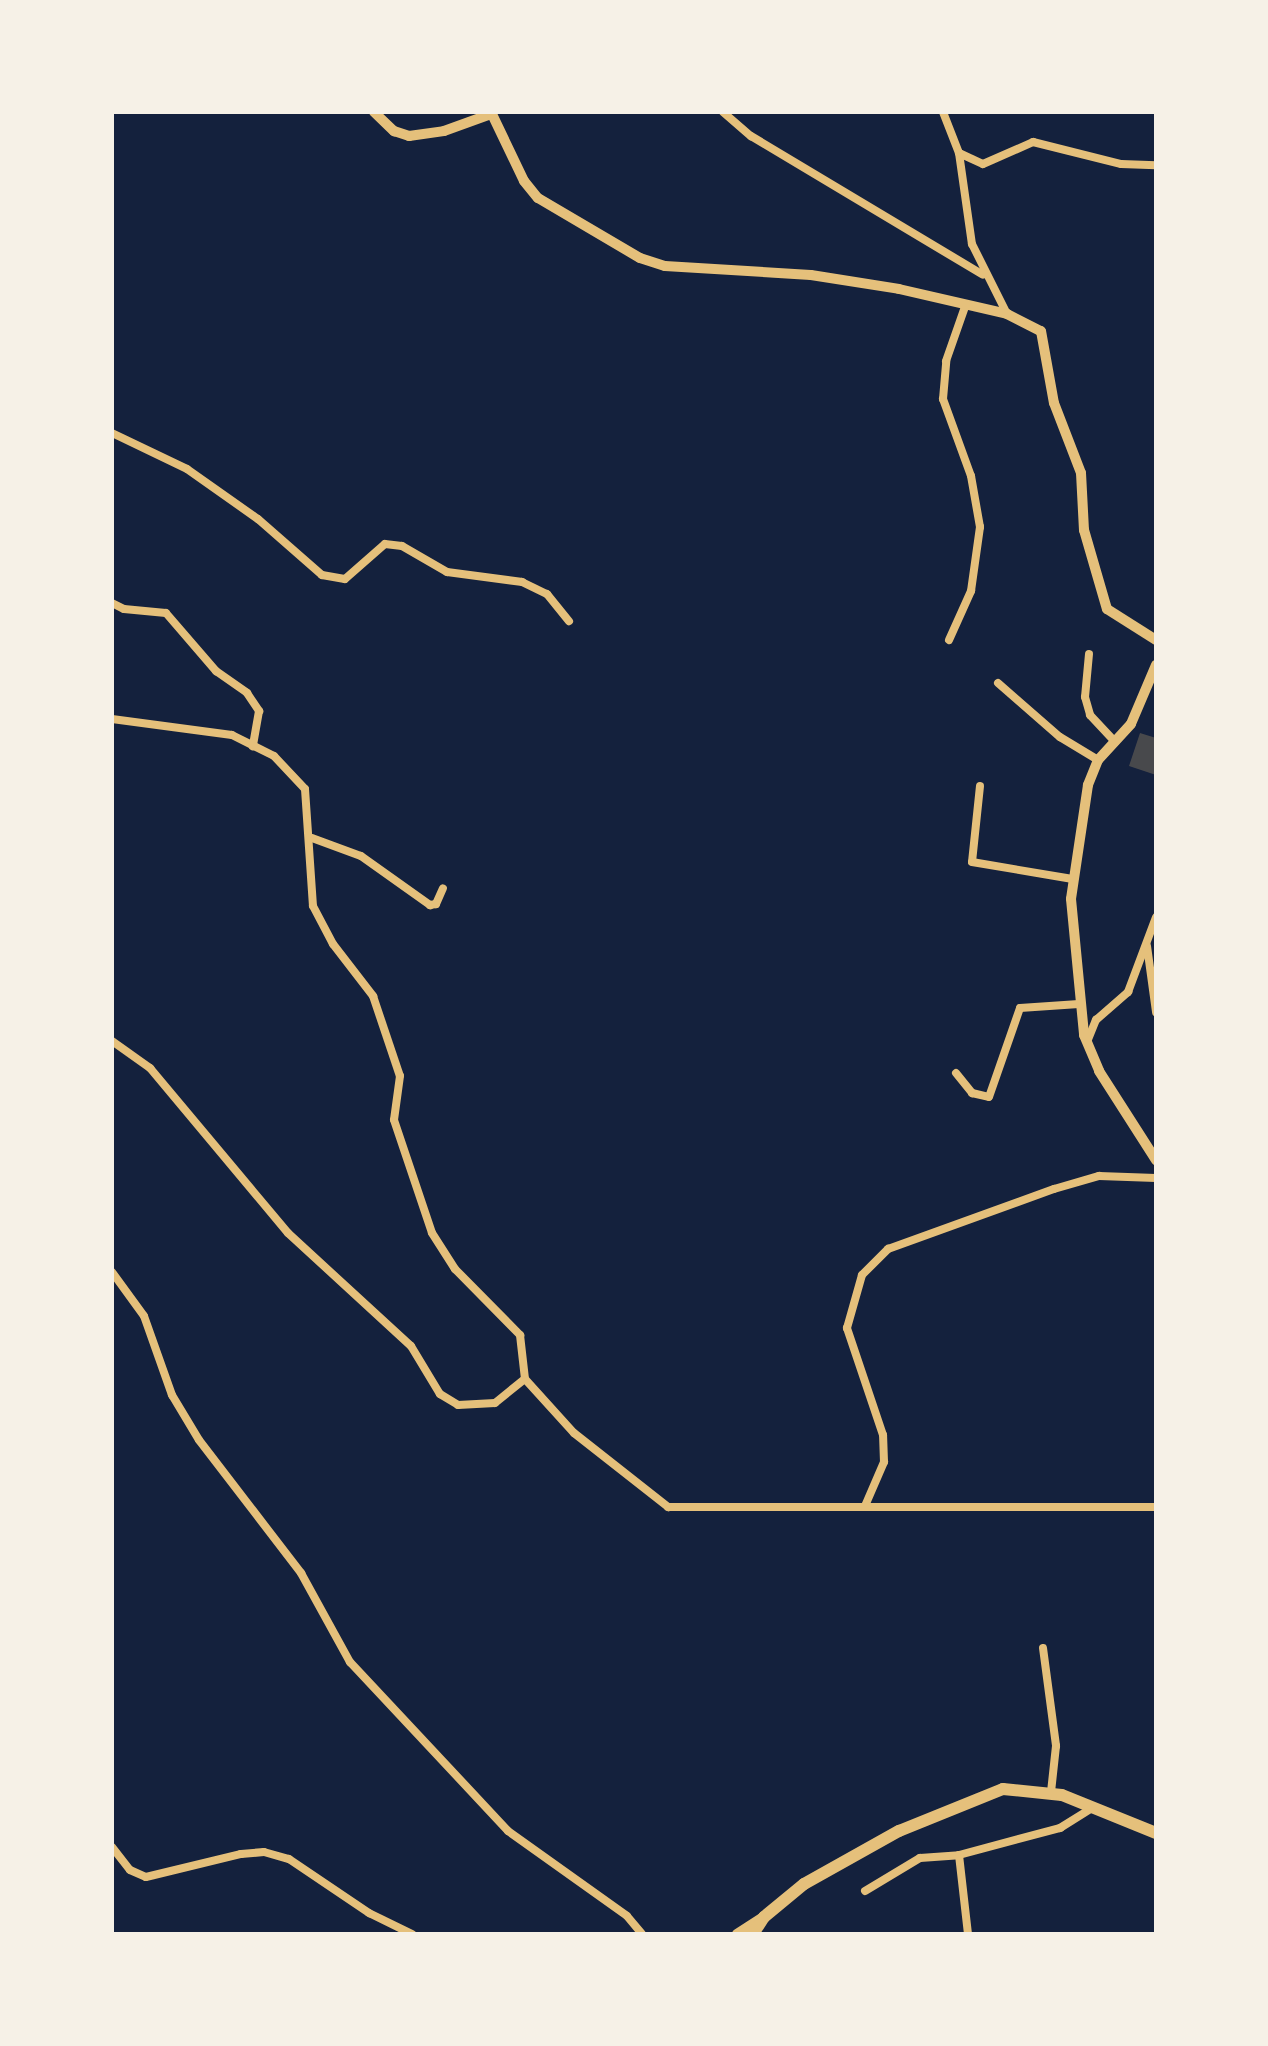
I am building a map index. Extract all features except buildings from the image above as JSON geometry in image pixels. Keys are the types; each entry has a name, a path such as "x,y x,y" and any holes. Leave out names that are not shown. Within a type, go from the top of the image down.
{"main road":[{"path":"753,1934 764,1917 804,1884 899,1831 1003,1789 1051,1792 1156,1833"}],"street":[{"path":"374,112 394,131 409,136 444,131 491,113 524,181 538,198 640,258 732,274 811,275 966,304 1007,314 1041,331 1047,346 1054,403 1081,473 1084,530 1107,609 1156,640"},
{"path":"723,112 751,136 983,275"},
{"path":"943,112 959,153 960,189 983,275 1007,314"},
{"path":"959,153 983,164 1033,142 1121,164 1156,165"},
{"path":"949,640 971,591 980,527 971,476 943,399 946,361 966,304"},
{"path":"112,433 187,469 258,519 322,575 345,579 385,544 402,546 447,572 522,582 547,594 569,621"},
{"path":"112,603 124,609 166,613 216,671 247,693 259,711 253,746"},
{"path":"1089,654 1085,697 1090,715 1115,742"},
{"path":"1156,665 1131,724 1098,760 1088,785 1073,879 1079,1004 1087,1042 1099,1071 1156,1160"},
{"path":"998,683 1060,737 1098,760"},
{"path":"112,719 232,735 274,756 305,789 312,838 313,906 333,944 373,996 400,1076 394,1120 432,1233 455,1269 520,1335 525,1379 574,1433 668,1507 1156,1507"},
{"path":"980,786 972,862 1073,879"},
{"path":"312,838 361,856 430,905 436,904 443,888"},
{"path":"1087,1042 1096,1020 1128,992 1156,917"},
{"path":"1147,946 1156,1012"},
{"path":"956,1073 972,1093 989,1097 1020,1008 1079,1004"},
{"path":"112,1041 150,1068 288,1233 411,1346 440,1394 458,1405 495,1403 525,1379"},
{"path":"865,1506 884,1462 883,1435 847,1328 862,1275 888,1249 1054,1189 1099,1176 1156,1178"},
{"path":"112,1272 144,1316 172,1395 199,1440 243,1491 301,1573 350,1662 508,1831 627,1916 642,1934"},
{"path":"1043,1648 1056,1746 1051,1792"},
{"path":"865,1891 920,1858 959,1855 1060,1828 1092,1808"},
{"path":"112,1847 130,1870 146,1877 241,1854 264,1852 289,1859 369,1913 412,1934"},
{"path":"959,1855 968,1934"},
{"path":"737,1934 764,1917"}]}
